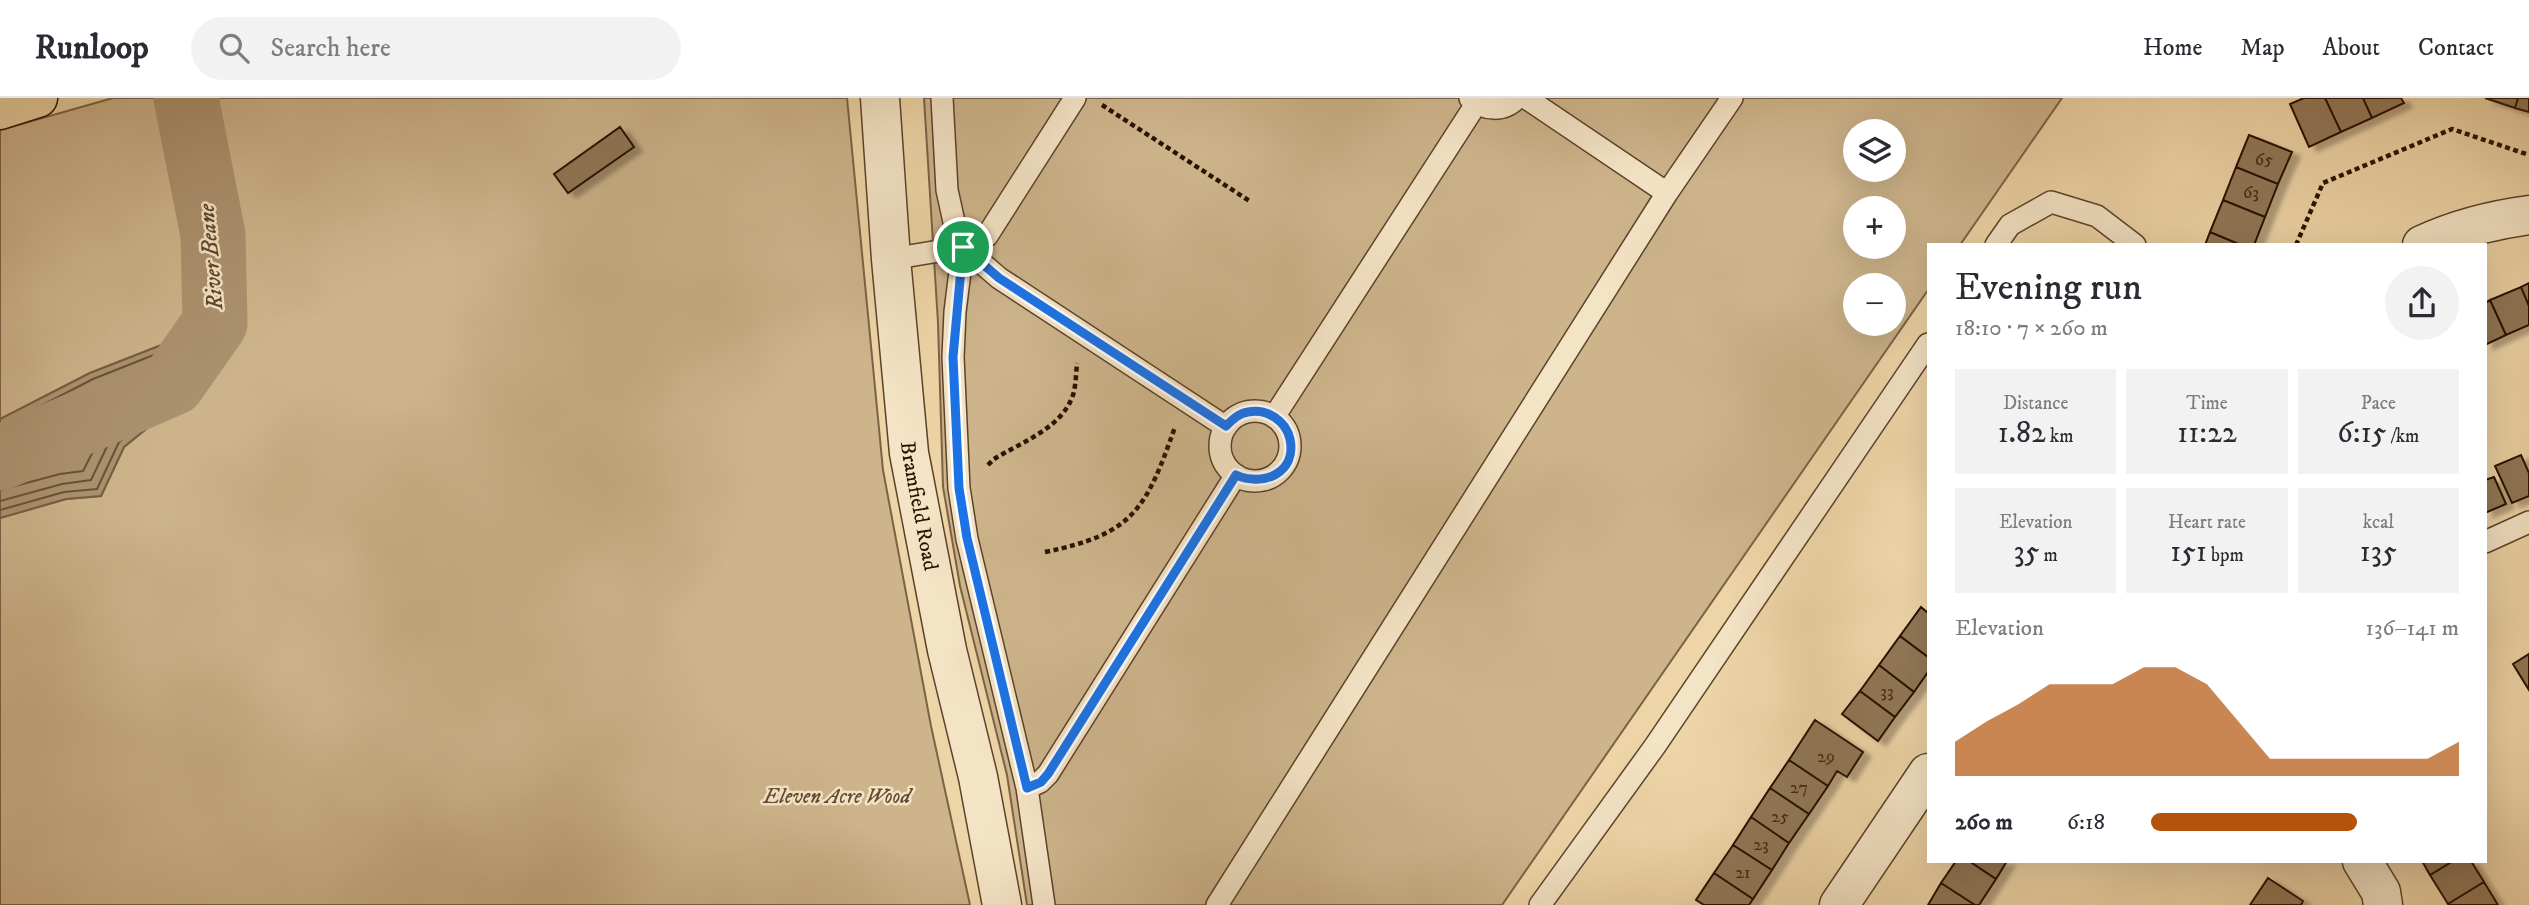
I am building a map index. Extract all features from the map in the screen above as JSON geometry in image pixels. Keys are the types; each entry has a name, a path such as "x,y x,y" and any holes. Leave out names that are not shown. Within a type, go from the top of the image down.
{"main road":[{"path":"0,110 38,98"}],"street":[{"name":"Bramfield Road","path":"880,98 891,259 909,453 939,610 978,777 1002,905"},
{"path":"2426,243 2440,236 2494,220 2529,215"},
{"path":"1839,905 1927,774"},
{"path":"2363,863 2381,892 2383,905"}],"lane":[{"path":"942,98 947,190 963,247 953,357 961,502 967,538 1027,788 1044,905"},
{"path":"891,259 963,247 987,236 1075,98"},
{"path":"1275,417 1473,101 1488,109 1501,108 1513,103 1517,98"},
{"path":"1526,98 1667,193"},
{"path":"1217,905 1667,193 1732,98"},
{"path":"1997,243 2010,225 2051,202 2097,216 2132,243"},
{"path":"963,247 999,278 1226,426"},
{"path":"1540,905 1655,746 1927,345"},
{"path":"1262,411 1275,417 1284,426 1290,439 1290,452 1285,465 1276,475 1263,481 1249,481 1236,475 1226,466 1221,453 1221,439 1226,426 1236,417 1248,412 1262,411"},
{"path":"1027,788 1041,782 1048,774 1236,475"},
{"path":"2487,541 2529,522"}],"path":[{"path":"1092,98 1251,202"},
{"path":"2297,243 2323,183 2452,129 2529,155"},
{"path":"961,502 979,474 994,459 1054,423 1066,410 1074,393 1077,363 1075,328"},
{"path":"1045,552 1102,536 1124,522 1142,504 1159,473 1185,400"}],"green space":[{"name":"Eleven Acre Wood","path":"113,98 847,98 883,470 931,726 970,905 0,905 0,518 66,499 101,496 124,447 204,382 235,315 235,276 214,178 204,207 189,210 194,280 187,335 90,373 0,419 0,130"},
{"path":"924,98 2062,98 1961,243 1927,243 1927,291 1906,322 1906,273 1843,273 1843,336 1896,336 1502,905 1027,905 1007,775 960,586 943,487 938,323"}],"water":[{"path":"187,335 215,354 204,382 124,447 101,496 66,499 0,518 0,419 90,373"}],"building":[{"path":"2304,98 2325,98 2341,132 2309,147 2290,104"},
{"path":"2325,98 2363,98 2372,118 2341,132"},
{"path":"2363,98 2401,98 2404,103 2372,118"},
{"path":"2485,98 2518,98 2515,108"},
{"path":"2518,98 2529,98 2529,112 2515,108"},
{"path":"620,127 634,147 568,193 554,174"},
{"path":"2249,135 2292,152 2278,184 2236,167"},
{"path":"2236,167 2278,184 2265,217 2223,200"},
{"path":"2223,200 2265,217 2255,243 2236,243 2210,232"},
{"path":"2210,232 2236,243 2206,243"},
{"path":"2529,283 2529,306 2521,287"},
{"path":"2521,287 2529,306 2529,325 2506,335 2490,300"},
{"path":"2490,300 2506,335 2487,344 2487,302"},
{"path":"2521,455 2529,473 2529,496 2512,503 2495,466"},
{"path":"2494,477 2506,504 2487,512 2487,479"},
{"path":"1921,607 1927,612 1927,656 1900,636"},
{"path":"1900,636 1927,656 1927,673 1914,692 1879,665"},
{"path":"2529,654 2529,690 2513,664"},
{"path":"1879,665 1914,692 1895,717 1860,691"},
{"path":"1860,691 1895,717 1878,741 1842,714"},
{"path":"1815,720 1863,752 1847,777 1837,771 1828,786 1789,760"},
{"path":"1789,760 1828,786 1809,814 1770,788"},
{"path":"1770,788 1809,814 1789,843 1751,817"},
{"path":"1751,817 1789,843 1772,870 1733,845"},
{"path":"1733,845 1772,870 1753,899 1714,873"},
{"path":"1955,863 1972,863 1996,879 1979,905 1941,883"},
{"path":"1972,863 2006,863 1996,879"},
{"path":"2423,863 2450,863 2430,875"},
{"path":"2450,863 2472,863 2484,882 2448,904 2430,875"},
{"path":"1714,873 1753,899 1749,905 1704,905 1696,900"},
{"path":"2268,878 2303,901 2301,905 2250,905"},
{"path":"2484,882 2498,905 2448,904"},
{"path":"1941,883 1975,905 1928,905"}],"waterway":[{"name":"River Beane","path":"0,458 173,383 215,323 213,235 186,98"}],"route":[{"path":"963,247 999,278 1226,426 1236,417 1248,412 1262,411 1275,417 1284,426 1290,439 1290,452 1285,465 1276,475 1263,481 1249,481 1236,475 1048,774 1041,782 1027,788 967,538 959,488 953,357 963,247"}]}
